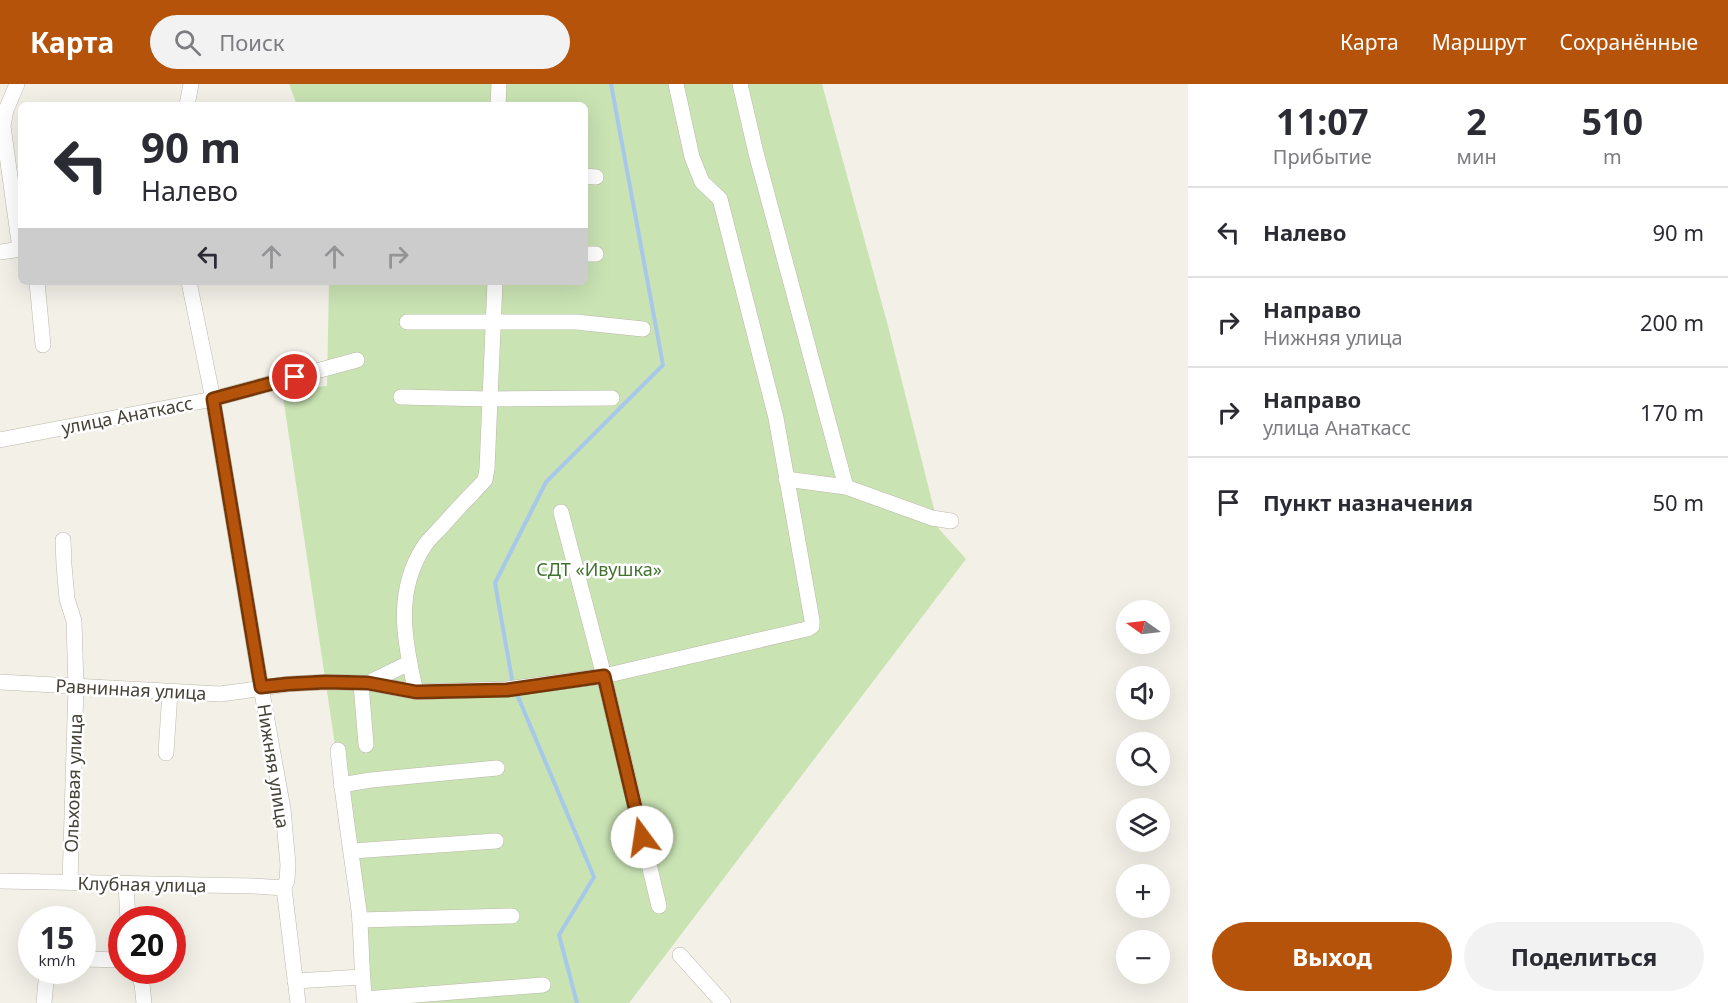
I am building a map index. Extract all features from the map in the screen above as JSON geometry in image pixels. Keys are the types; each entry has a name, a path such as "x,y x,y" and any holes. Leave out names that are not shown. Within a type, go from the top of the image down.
{"street":[{"path":"17,84 6,110 3,126 18,235"},
{"path":"188,102 191,84"},
{"path":"498,102 499,84"},
{"path":"676,84 692,157 702,182 720,199 776,418 786,479 846,487 932,518 951,520"},
{"path":"740,84 756,153 846,487"},
{"path":"0,252 18,249"},
{"path":"37,285 43,345"},
{"name":"Нижняя улица","path":"190,285 213,399 283,809 288,865 284,888 298,1003"},
{"path":"416,692 404,619 404,603 415,563 426,543 484,480 487,469 495,285"},
{"path":"407,322 576,322 643,329"},
{"name":"улица Анаткасс","path":"0,440 213,399 357,360"},
{"path":"401,397 612,398"},
{"name":"Равнинная улица","path":"0,682 220,694 243,692 261,687 326,682 364,683 416,692 514,689 604,676 807,629 812,626 812,620 786,479"},
{"path":"561,512 604,676 659,906"},
{"name":"Ольховая улица","path":"63,540 68,599 74,621 76,686 70,882"},
{"path":"366,745 364,683 410,663"},
{"path":"166,753 170,692"},
{"path":"338,750 360,920 365,1001 543,985"},
{"path":"341,785 497,768"},
{"path":"352,851 496,841"},
{"name":"Клубная улица","path":"0,881 284,888"},
{"path":"126,884 127,906"},
{"path":"360,920 512,916"},
{"path":"680,955 723,1003"},
{"path":"295,981 362,977"},
{"path":"44,1003 45,984"},
{"path":"142,984 144,1003"}],"green space":[{"name":"СДТ «Ивушка»","path":"289,84 822,84 888,326 939,529 966,559 629,1003 365,1003 341,785 282,390 327,386 329,285 588,285 588,102 296,102"}],"waterway":[{"path":"513,685 495,583 546,482 663,365 611,84"},
{"path":"516,692 594,877 559,935 577,1003"}],"route":[{"path":"295,377 213,399 261,687 326,682 368,683 416,692 507,690 604,676 642,837"}]}
